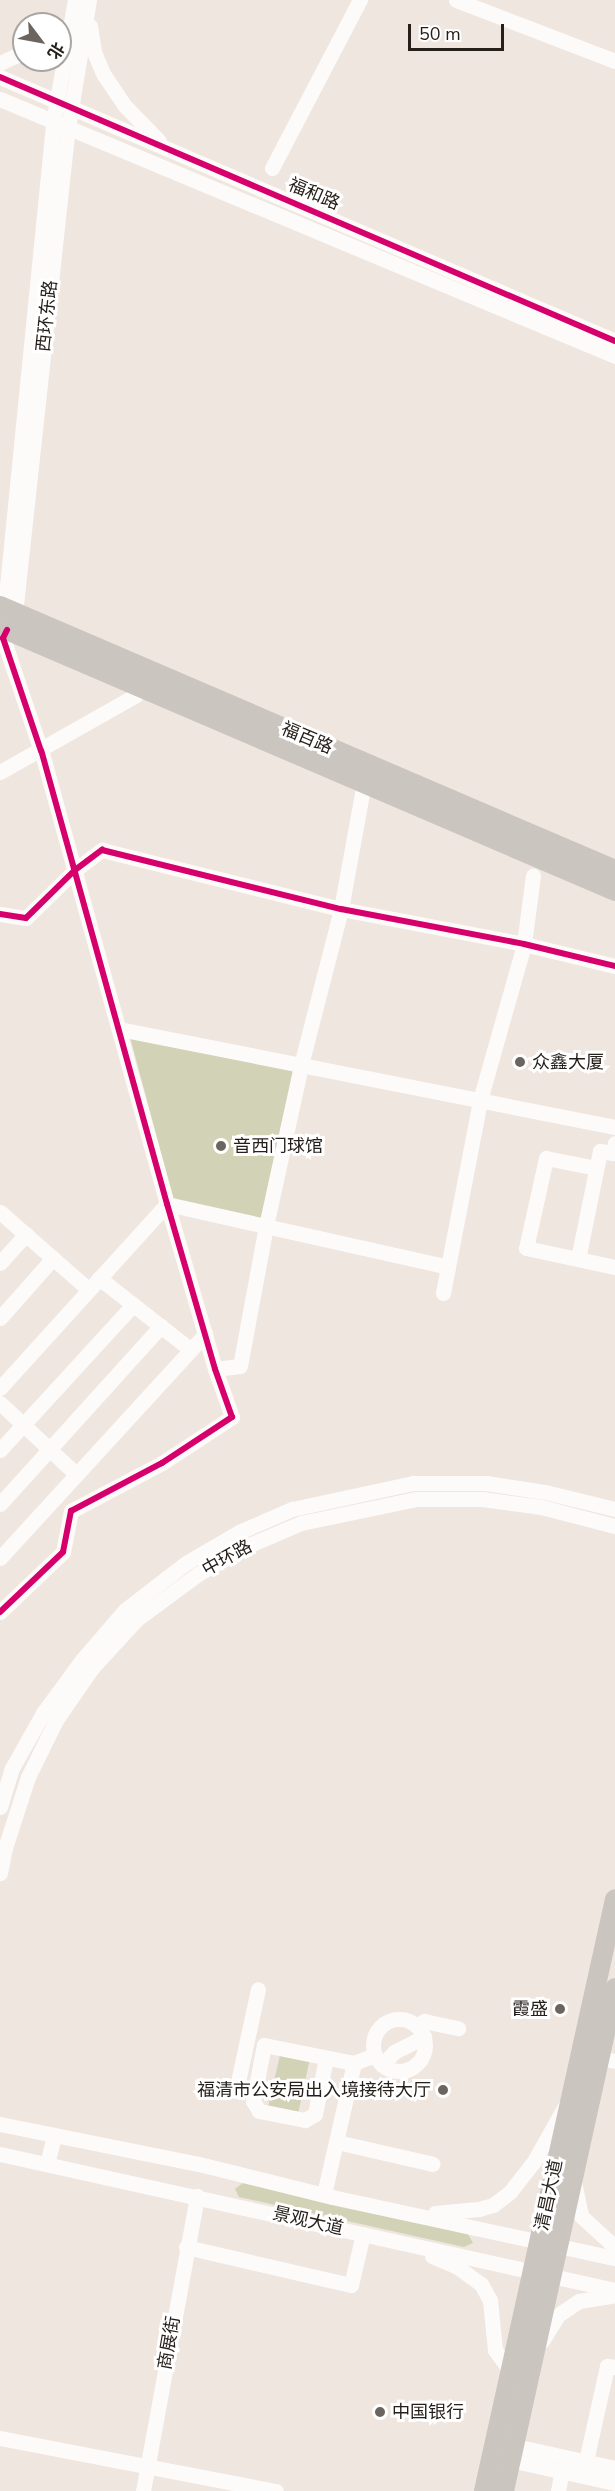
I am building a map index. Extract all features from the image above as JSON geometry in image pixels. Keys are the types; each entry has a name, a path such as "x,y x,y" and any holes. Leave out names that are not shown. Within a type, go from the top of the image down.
{"main road":[{"name":"福百路","path":"5,625 615,891"},
{"name":"福百路","path":"5,625 615,870"},
{"name":"清昌大道","path":"484,2491 520,2373 548,2243 571,2096 615,1899"},
{"name":"清昌大道","path":"548,2243 607,2059 615,1988"},
{"name":"清昌大道","path":"504,2491 517,2454 520,2373"}],"street":[{"path":"273,168 360,0"},
{"path":"456,0 615,61"},
{"path":"81,1 94,52 104,75 124,105 163,146"},
{"name":"西环东路","path":"5,625 53,122 81,1"},
{"name":"西环东路","path":"5,625 68,128 81,1"},
{"name":"福和路","path":"0,77 615,341"},
{"name":"福和路","path":"0,99 615,357"},
{"path":"0,1611 63,1552 71,1511 162,1463 232,1417 215,1369 166,1204 75,870 5,625"},
{"path":"0,772 41,751 136,695"},
{"path":"215,1369 240,1366 266,1226 301,1065 341,909 364,783"},
{"path":"0,914 26,918 75,870 102,850 341,909 524,944 615,966"},
{"path":"443,1293 480,1100 524,944 533,876"},
{"path":"119,1029 615,1127"},
{"path":"578,1259 600,1151 613,1154 615,1143"},
{"path":"596,1168 546,1158 526,1248 615,1267"},
{"path":"166,1204 448,1267"},
{"path":"0,1388 166,1204"},
{"path":"0,1212 53,1258 133,1305 190,1349"},
{"path":"0,1263 26,1234"},
{"path":"0,1318 53,1258"},
{"path":"0,1450 133,1305"},
{"path":"0,1504 161,1326"},
{"path":"0,1558 205,1334"},
{"path":"0,1403 76,1474"},
{"name":"中环路","path":"0,1807 11,1770 44,1713 82,1660 125,1610 186,1563 239,1532 292,1509 413,1483 486,1483 545,1492 615,1509"},
{"name":"中环路","path":"0,1873 5,1848 28,1778 56,1720 92,1668 137,1619 198,1574 247,1546 301,1523 416,1499 482,1499 541,1507 615,1526"},
{"path":"236,2091 258,1989"},
{"path":"402,2019 420,2031 425,2051 415,2066 398,2071 379,2060 373,2042 376,2034 386,2022 402,2019"},
{"path":"246,2041 354,2063 379,2060 394,2052 420,2031 424,2020 458,2028"},
{"path":"264,2045 253,2101 259,2111 305,2120 315,2114 326,2058"},
{"path":"324,2194 354,2063"},
{"path":"410,2213 460,2212 493,2205 510,2192 533,2163 571,2096"},
{"name":"景观大道","path":"2,2123 199,2164 615,2258"},
{"path":"48,2164 54,2135"},
{"path":"337,2142 433,2164"},
{"path":"578,2150 574,2183 581,2216 615,2247"},
{"name":"景观大道","path":"0,2154 615,2290"},
{"name":"商展街","path":"143,2491 197,2196"},
{"path":"186,2247 351,2285 363,2234"},
{"path":"405,2243 456,2266 482,2284 490,2300 495,2350 520,2373 558,2315 579,2301 615,2295"},
{"path":"586,2461 607,2366 615,2367"},
{"path":"0,2438 276,2491"},
{"path":"517,2454 586,2461 615,2468"},
{"path":"517,2454 562,2471 615,2483"},
{"path":"558,2491 562,2471"}],"green space":[{"path":"130,1037 295,1070 262,1218 174,1201"},
{"path":"281,2051 310,2058 298,2114 268,2107"},
{"path":"243,2183 468,2234 473,2243 464,2247 239,2197 235,2189"}],"cycle path":[{"path":"0,77 615,341"},
{"path":"0,1612 63,1552 71,1511 162,1463 232,1417 215,1369 167,1204 41,751 3,638 7,630"},
{"path":"0,914 26,918 75,870 102,850 341,909 524,944 615,966"}],"place":[{"name":"众鑫大厦","path":"520,1062"},
{"name":"音西门球馆","path":"221,1146"},
{"name":"霞盛","path":"560,2009"},
{"name":"福清市公安局出入境接待大厅","path":"443,2090"},
{"name":"中国银行","path":"380,2412"}]}
